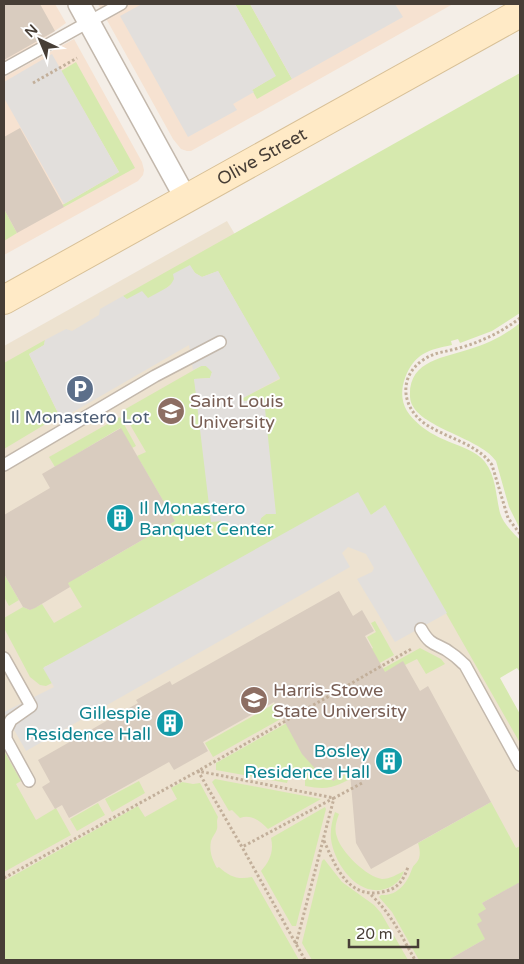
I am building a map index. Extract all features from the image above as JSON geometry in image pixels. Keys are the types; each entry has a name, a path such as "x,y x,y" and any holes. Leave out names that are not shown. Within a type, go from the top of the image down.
{"main road":[{"name":"Olive Street","path":"4,300 520,13"}],"street":[{"path":"84,13 186,199"}],"lane":[{"path":"4,69 84,13 121,4"},
{"path":"4,465 155,376 220,342"},
{"path":"423,634 434,645 452,654 465,665 520,765"},
{"path":"4,658 31,706 11,720 6,730 6,739 30,781"}],"path":[{"path":"33,83 77,58"},
{"path":"520,318 510,326 479,342 434,354 422,360 414,368 408,380 406,391 406,401 411,411 421,421 445,436 478,451 488,459 494,472 508,518 520,534"},
{"path":"4,878 198,771 407,652 423,634"},
{"path":"198,771 334,798"},
{"path":"198,771 305,960"},
{"path":"242,847 364,782"},
{"path":"296,944 334,798"},
{"path":"324,841 336,866 346,880 360,891 371,894 386,892 398,887 408,867"},
{"path":"371,894 381,903 392,918 415,960"}],"shaded area":[{"path":"4,4 55,4 66,23 38,43 4,61"},
{"path":"98,4 453,4 191,151 187,151 181,149 173,139"},
{"path":"142,4 235,4 276,76 233,104 237,110 188,137 120,16"},
{"path":"250,4 395,4 403,17 292,79"},
{"path":"74,39 142,162 143,175 138,181 4,255 4,77"},
{"path":"52,54 119,172 64,204 4,98 4,82"},
{"name":"Harris-Stowe State University","path":"227,221 378,476 520,729 520,960 4,960 4,346"},
{"name":"Il Monastero Lot","path":"190,265 195,273 202,277 218,271 280,378 241,399 244,401 264,399 276,514 266,514 261,518 258,528 232,532 228,524 223,521 211,522 194,379 210,378 212,372 206,366 193,370 189,345 61,419 29,354 44,345 45,340 66,329 72,331 99,315 100,309 123,296 127,299 142,291 148,298 170,286 174,279 173,274"},
{"path":"358,492 371,515 385,505 447,613 395,642 357,579 372,572 374,568 366,554 348,547 342,553 350,567 26,751 4,712 54,687 43,668"}],"green space":[{"path":"235,4 250,4 292,79 257,99 252,90 275,76"},
{"path":"76,62 135,168 64,207 62,205 119,172 61,71"},
{"path":"520,73 520,313 492,331 460,343 458,339 451,341 452,345 423,354 413,363 409,370 405,378 402,395 407,411 424,428 437,436 474,452 485,462 494,480 501,517 508,528 520,540 520,672 517,668 500,678 520,714 520,743 385,506 371,515 44,667 52,683 46,686 40,685 30,677 4,628 4,618 23,607 30,610 42,604 54,623 82,607 60,570 82,575 175,521 137,456 146,452 122,411 201,366 208,367 212,372 210,378 194,379 223,521 228,524 232,532 258,528 261,518 266,514 264,400 244,401 241,399 280,379 218,271 202,277 195,273 190,266 164,290 153,297 126,299 123,296"},
{"path":"4,209 17,233 4,241"},
{"path":"520,323 520,529 509,507 496,461 488,452 422,416 414,407 410,397 411,385 415,375 429,362 490,342"},
{"path":"45,340 44,345 29,354 58,413 49,422 4,449 4,363"},
{"path":"120,417 136,446 132,448 120,428 55,467 49,457"},
{"path":"4,574 19,600 9,606 4,597"},
{"path":"375,621 394,655 213,757 205,743 373,648 367,637 376,632 371,623"},
{"path":"420,648 441,659 445,664 426,674 417,659 405,665 403,662 325,706 323,702"},
{"path":"317,706 320,774 326,769 333,781 356,769 359,774 334,786 321,788 305,786 305,779 289,776 287,783 216,770 216,763"},
{"path":"4,751 21,781 16,784 36,820 56,808 71,835 4,872"},
{"path":"215,779 321,799 268,829 255,819 248,817 240,818 232,810 229,811 212,782"},
{"path":"139,781 145,793 112,812 105,799"},
{"path":"182,782 200,783 218,817 217,829 210,848 217,868 219,867 234,877 252,877 299,960 4,960 4,881 138,806 145,817 177,799 171,788"},
{"path":"491,802 516,848 520,846 520,885 519,883 482,903 486,909 482,921 485,939 448,960 419,960 392,912 379,897 397,891 404,884 419,858 420,850 418,843"},
{"path":"98,803 105,815 77,831 70,819"},
{"path":"325,807 296,926 292,926 261,871 270,856 271,838"},
{"path":"335,812 339,814 336,831 339,843 355,863 369,874 382,879 404,871 397,882 385,889 375,890 365,888 349,876 337,858 331,839"},
{"path":"324,859 342,882 374,905 381,913 408,960 312,960 302,943"}],"building":[{"path":"4,4 40,4 55,31 4,60"},
{"path":"20,128 64,207 17,233 4,209 4,137"},
{"name":"Il Monastero Banquet Center","path":"121,428 175,521 68,583 70,587 35,608 30,610 23,607 4,574 4,515 50,488 42,474"},
{"path":"339,591 353,616 362,610 374,631 365,636 385,672 403,661 420,691 428,686 491,802 371,869 356,843 350,772 333,781 326,769 320,774 302,754 274,702 203,742 208,751 174,770 169,762 69,818 62,805 55,809 42,787 50,782 38,760 138,703 136,700 170,681 172,685"},
{"path":"520,882 520,960 448,960 485,939 477,924 482,921 478,914 486,909 482,903"}],"place":[{"name":"Il Monastero Lot","path":"80,389"},
{"name":"Saint Louis University","path":"171,411"},
{"name":"Il Monastero Banquet Center","path":"120,518"},
{"name":"Harris-Stowe State University","path":"254,700"},
{"name":"Gillespie Residence Hall","path":"170,723"},
{"name":"Bosley Residence Hall","path":"389,761"}]}
